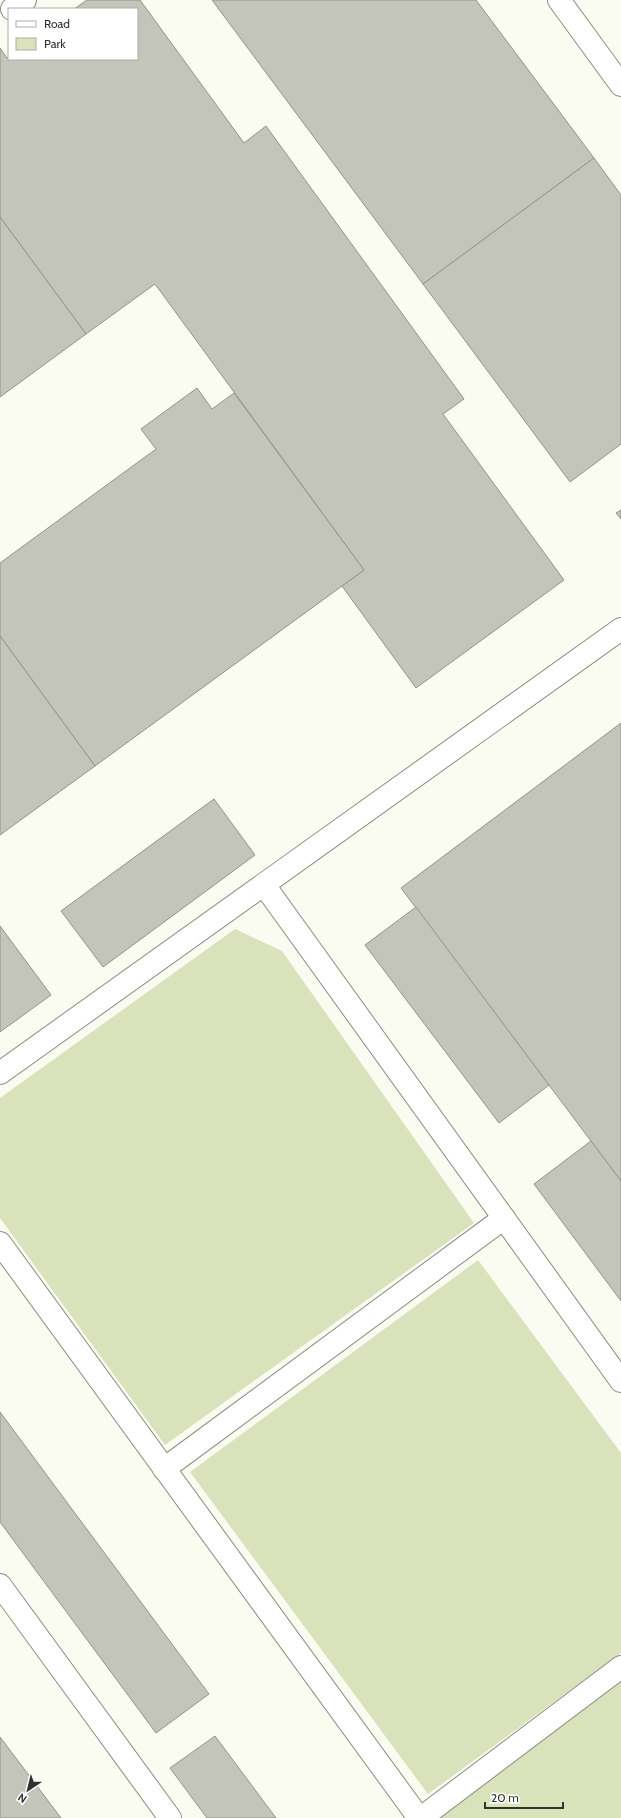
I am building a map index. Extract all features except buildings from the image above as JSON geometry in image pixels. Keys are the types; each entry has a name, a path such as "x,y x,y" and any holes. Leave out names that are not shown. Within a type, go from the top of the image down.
{"lane":[{"path":"13,8 25,0"},
{"path":"559,0 621,85"},
{"path":"0,1073 621,629"},
{"path":"264,885 621,1381"},
{"path":"164,1468 504,1218"},
{"path":"0,1243 420,1818 621,1667"},
{"path":"0,1585 170,1818"}],"green space":[{"path":"235,929 282,951 474,1223 165,1445 0,1218 0,1098"},
{"path":"478,1260 621,1453 621,1653 428,1794 190,1472"},
{"path":"621,1681 621,1818 441,1817"}]}
